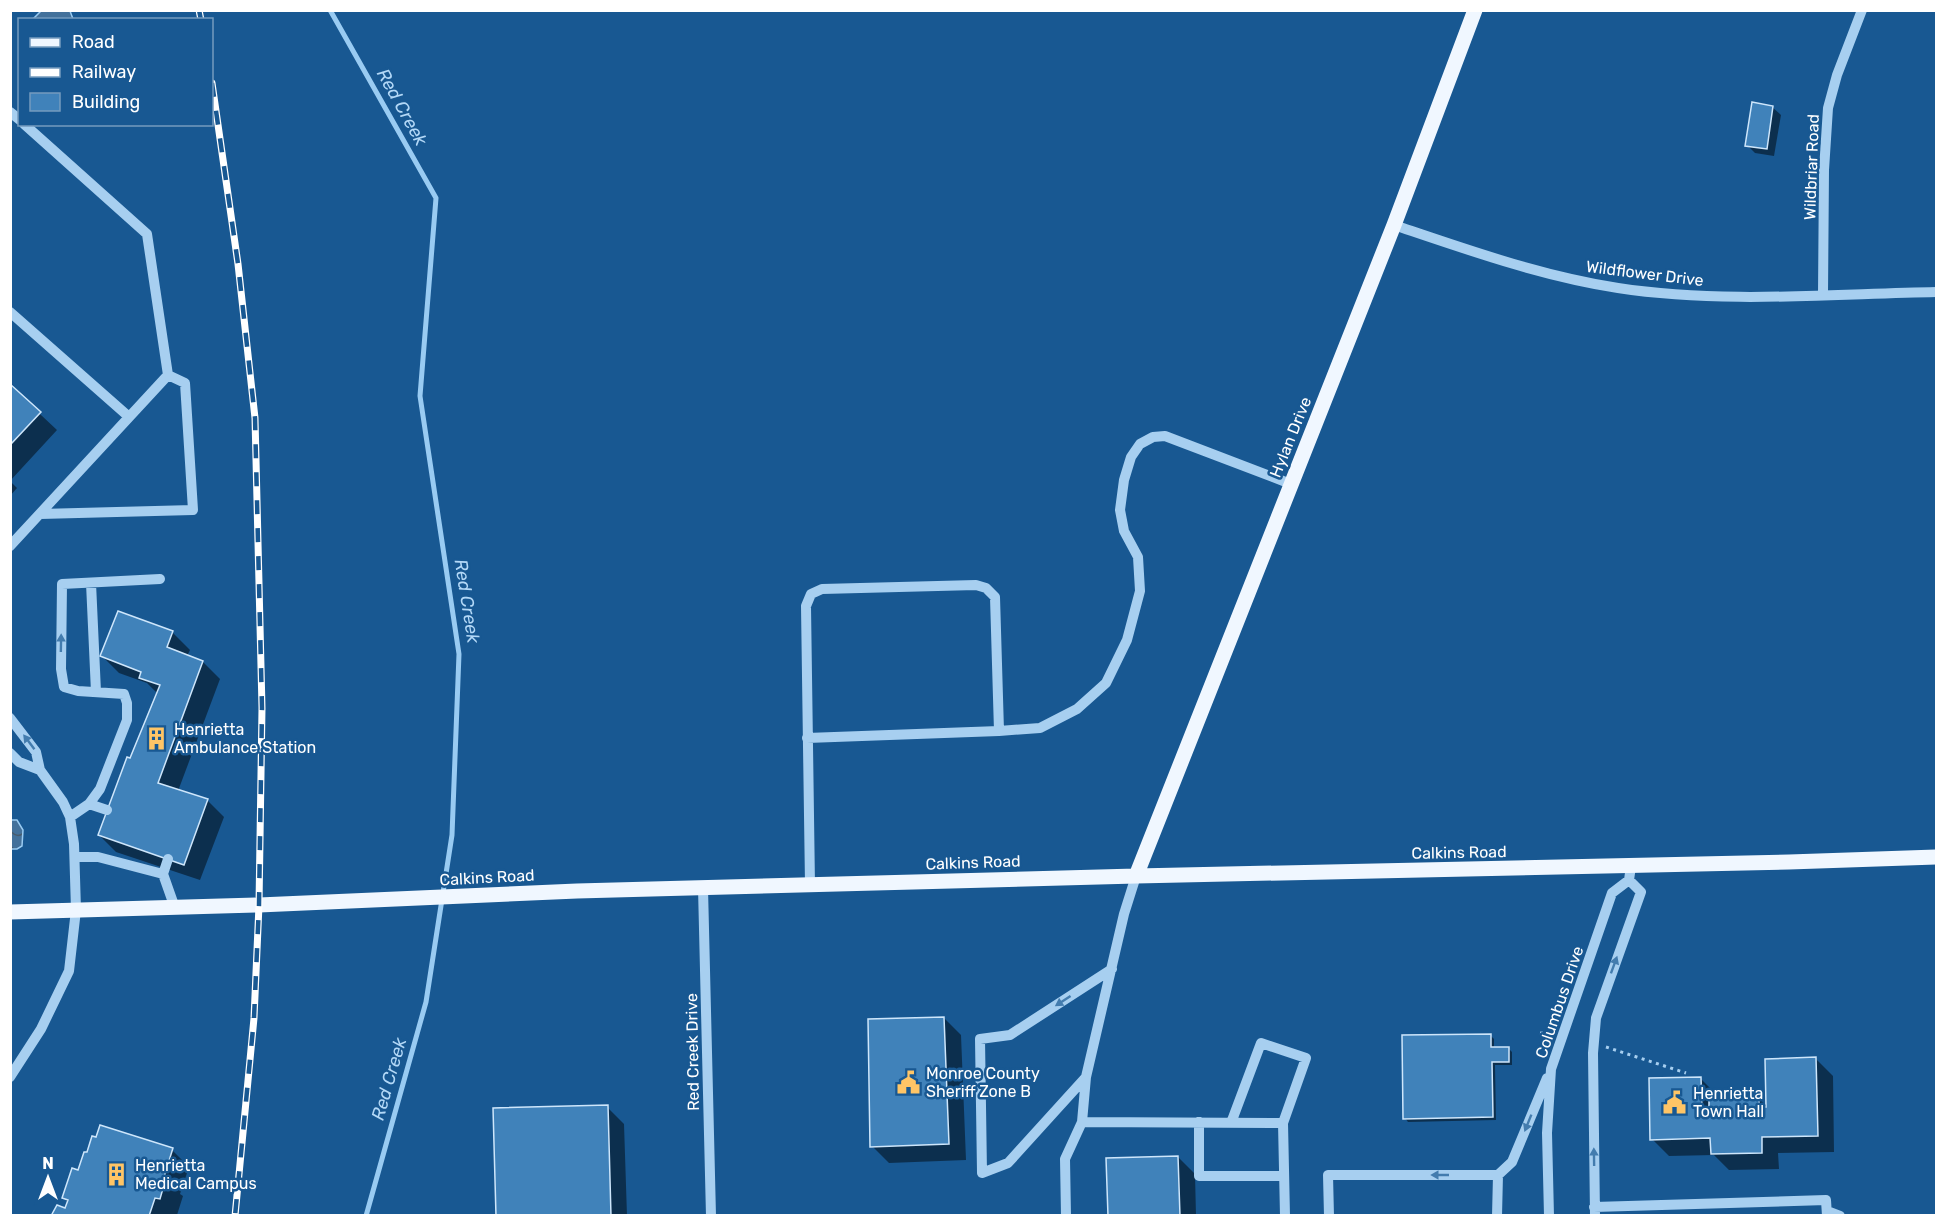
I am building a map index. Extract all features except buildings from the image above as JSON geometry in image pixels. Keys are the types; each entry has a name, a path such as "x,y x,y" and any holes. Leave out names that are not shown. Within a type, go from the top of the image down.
{"main road":[{"name":"Hylan Drive","path":"1136,876 1394,225 1475,10"},
{"name":"Calkins Road","path":"10,912 703,888 1136,876 1630,873 1936,857"}],"street":[{"name":"Wildbriar Road","path":"1823,294 1825,140 1828,108 1837,75 1862,10"},
{"path":"26,126 147,234 168,375"},
{"name":"Wildflower Drive","path":"1394,225 1514,265 1617,288 1704,296 1936,292"},
{"path":"10,312 128,416"},
{"path":"10,546 168,375"},
{"path":"40,514 193,510 185,383 168,375"},
{"path":"807,738 1040,728 1077,709 1106,683 1127,640 1140,591 1138,557 1124,531 1120,510 1124,480 1131,457 1140,444 1153,437 1165,436 1291,484"},
{"path":"70,817 88,804 100,789 127,720 127,703 124,694 78,691 64,687 61,669 62,584 160,579"},
{"path":"91,583 96,692"},
{"path":"810,885 806,606 811,594 822,589 976,585 987,588 996,597 999,731"},
{"path":"10,718 36,752 40,770 63,802 70,817 75,857 76,910 69,971 41,1029 10,1077"},
{"path":"10,753 19,762 40,770"},
{"path":"88,804 107,810"},
{"path":"75,857 98,857 163,874"},
{"path":"168,859 163,874 175,908"},
{"path":"1630,873 1641,892 1596,1018 1593,1043 1594,1211 1826,1200 1827,1213 1840,1215"},
{"name":"Columbus Drive","path":"1549,1215 1547,1133 1551,1069 1612,893 1630,873"},
{"path":"1066,1215 1065,1159 1082,1122 1086,1077 1124,914 1136,876"},
{"name":"Red Creek Drive","path":"703,888 711,1215"},
{"path":"1086,1077 1008,1163 982,1173 980,1039 1010,1035 1112,969"},
{"path":"1231,1123 1261,1043 1306,1058 1282,1123 1285,1215"},
{"path":"1329,1215 1328,1175 1498,1175 1512,1162 1551,1069"},
{"path":"1082,1122 1282,1123"},
{"path":"1199,1122 1199,1176 1284,1176"},
{"path":"1497,1215 1498,1175"}],"path":[{"path":"1540,1033 1562,1035"},
{"path":"1593,1043 1686,1072"}],"water":[{"path":"42,10 70,11 73,18 34,18"},
{"path":"11,820 17,820 23,830 22,846 17,849 11,849"}],"waterway":[{"name":"Red Creek","path":"330,10 436,198 420,396 459,654 452,835 426,1002 366,1216"}],"railway":[{"path":"199,10 201,18"},
{"path":"213,90 238,264 255,418 262,708 259,905 254,1018 235,1216"}],"place":[{"name":"Henrietta Ambulance Station","path":"156,738"},
{"name":"Monroe County Sheriff Zone B","path":"908,1082"},
{"name":"Henrietta Town Hall","path":"1675,1102"},
{"name":"Henrietta Medical Campus","path":"117,1174"}]}
